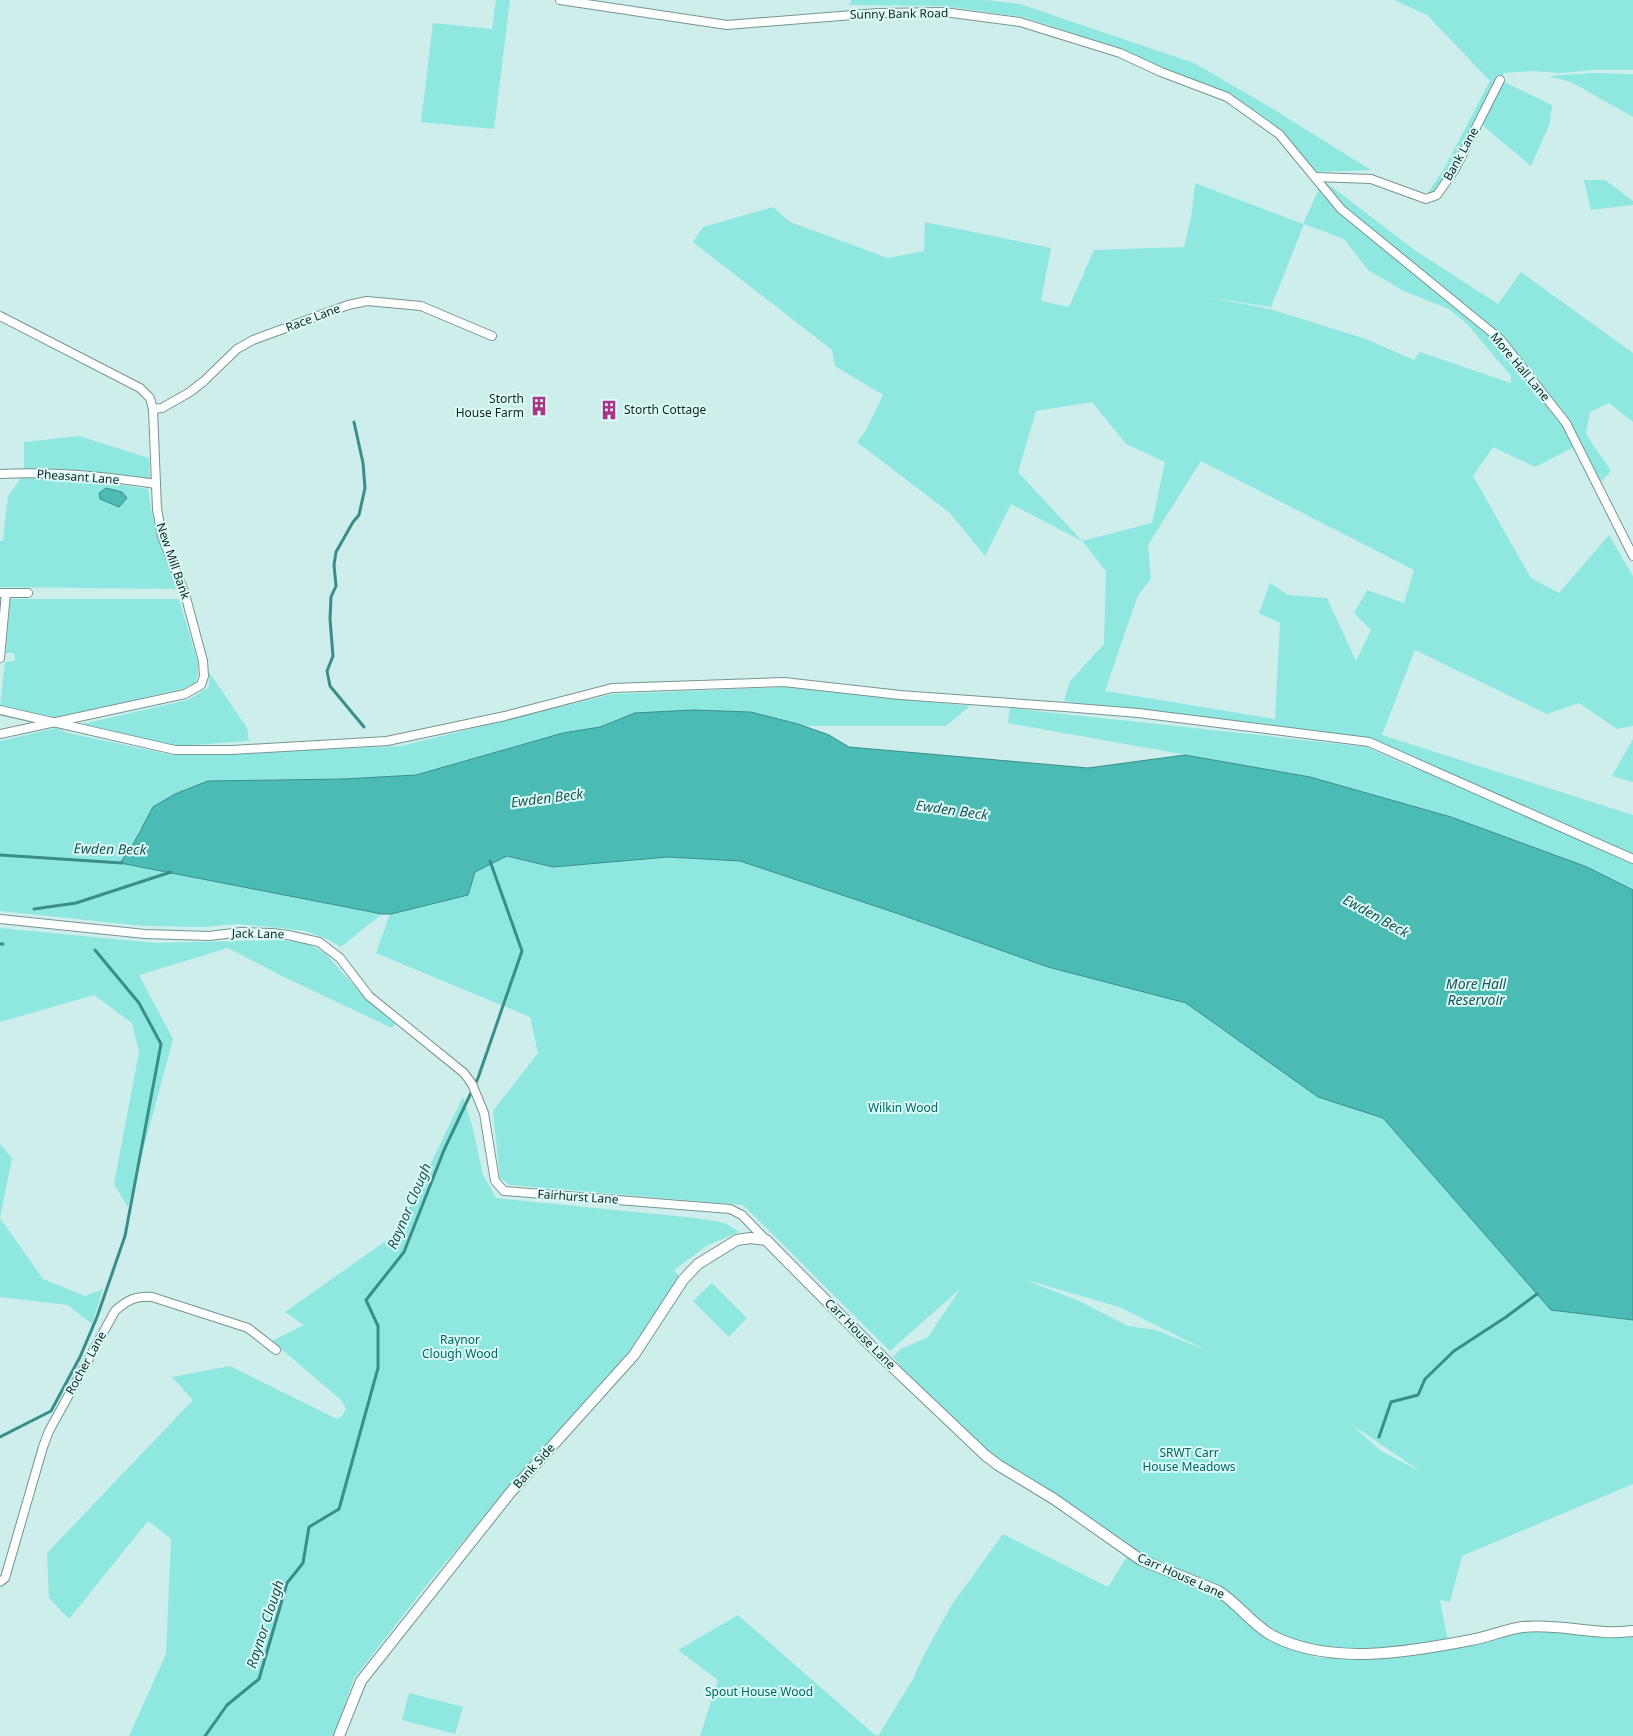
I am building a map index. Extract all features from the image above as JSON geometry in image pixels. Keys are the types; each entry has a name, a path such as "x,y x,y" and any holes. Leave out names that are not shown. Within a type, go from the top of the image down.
{"street":[{"name":"Sunny Bank Road","path":"560,0 727,25 878,13 944,12 1020,22 1120,52 1161,72 1228,98 1279,134 1315,177"},
{"name":"Bank Lane","path":"1315,177 1371,179 1426,199 1436,195 1455,169 1500,80"},
{"name":"More Hall Lane","path":"1315,177 1341,209 1500,339 1566,423 1633,556"},
{"name":"Race Lane","path":"153,409 162,408 190,392 237,349 253,340 348,305 367,301 421,306 492,336"},
{"name":"New Mill Bank","path":"0,316 140,388 150,398 153,409 157,509 162,536 185,594 203,661 204,676 201,686 185,694 0,734"},
{"name":"Pheasant Lane","path":"0,474 53,474 119,478 156,484"},
{"path":"0,658 3,593 28,593"},
{"path":"0,710 175,750 232,750 387,741 504,716 612,688 784,682 900,695 1138,713 1369,742 1633,859"},
{"name":"Jack Lane","path":"0,919 145,934 209,936 241,932 288,934 319,942 340,958 369,996 464,1073"},
{"name":"Fairhurst Lane","path":"464,1073 472,1084 484,1113 495,1180 504,1191 730,1209 742,1215 766,1240"},
{"name":"Bank Side","path":"339,1736 361,1681 510,1493 634,1355 683,1280 698,1264 736,1240 750,1238 766,1240"},
{"name":"Carr House Lane","path":"766,1240 884,1359 985,1455 998,1465 1054,1498 1140,1560 1218,1590 1228,1596 1252,1620 1271,1635 1303,1647 1349,1654 1392,1653 1472,1640 1522,1627 1557,1626 1587,1631 1633,1631"},
{"name":"Rocher Lane","path":"0,1582 5,1578 49,1431 114,1311 125,1302 140,1296 152,1297 248,1328 276,1350"}],"green space":[{"path":"496,0 510,0 494,129 421,122 433,23 492,29"},
{"path":"852,0 985,0 1020,4 1194,63 1371,170 1316,172 1280,130 1227,97 1121,49 1024,17 943,6 849,5"},
{"path":"1394,0 1633,0 1633,70 1504,73 1498,80 1454,168 1436,193 1426,196 1445,167 1490,81 1427,15"},
{"path":"1593,73 1633,74 1633,117 1571,82 1548,76"},
{"path":"1502,81 1552,105 1550,123 1531,166 1481,124"},
{"path":"1584,180 1605,180 1633,201 1633,205 1591,210"},
{"path":"1324,181 1416,251 1498,304 1521,272 1633,353 1633,422 1609,403 1590,412 1586,434 1611,471 1600,483 1570,424 1502,336 1343,205"},
{"path":"1195,183 1303,224 1319,189 1498,341 1563,424 1574,447 1535,467 1493,447 1473,476 1531,578 1559,593 1609,535 1633,576 1633,726 1617,729 1579,703 1547,714 1415,650 1382,735 1633,815 1633,890 1587,867 1451,817 1310,777 1008,723 1010,708 1367,747 1413,768 1401,753 1370,738 1064,701 1070,681 1104,644 1106,571 1082,541 1011,504 985,556 950,513 857,442 866,430 883,395 835,366 832,350 693,242 703,227 773,207 790,222 888,258 924,251 925,222 1051,248 1041,301 1069,307 1094,250 1184,247 1191,218","holes":["1304,224 1344,239 1368,270 1404,291 1449,309 1467,324 1511,376 1511,383 1420,352 1414,360 1366,339 1270,309 1206,297 1271,307","1092,402 1126,444 1165,462 1152,523 1082,541 1018,472 1036,411","1201,461 1414,570 1404,603 1367,590 1354,613 1371,630 1356,661 1327,598 1288,595 1270,583 1259,613 1280,623 1275,719 1105,691 1138,595 1151,579 1148,545"]},
{"path":"79,436 149,458 150,480 127,475 24,469 24,442"},
{"path":"22,477 99,481 148,489 156,528 177,589 0,587 0,541 3,540 8,496"},
{"path":"10,599 179,599 198,663 196,682 185,688 55,718 0,706 5,662 15,661 14,653 6,653"},
{"path":"209,672 247,728 249,741 176,746 82,724 188,700 209,687"},
{"path":"786,687 970,706 946,726 806,726 751,711 636,713 600,727 563,733 416,775 343,779 270,779 140,828 132,846 120,863 382,914 341,947 306,931 270,927 237,924 205,927 144,926 0,911 0,741 56,728 68,733 173,755 401,746 613,694"},
{"path":"1633,739 1633,782 1612,776"},
{"name":"Wilkin Wood","path":"507,856 553,867 668,857 740,861 899,914 1048,967 1186,1003 1318,1097 1383,1118 1551,1310 1633,1320 1633,1484 1462,1556 1450,1602 1440,1600 1448,1641 1391,1650 1322,1650 1290,1641 1267,1628 1241,1607 1137,1555 989,1453 906,1373 893,1357 901,1349 928,1337 961,1288 890,1351 743,1205 510,1185 500,1178 493,1111 538,1053 530,1017 376,953 390,914 467,895 475,872","holes":["1023,1279 1119,1307 1208,1351 1156,1330 1128,1326 1077,1300","1351,1424 1420,1471 1381,1451"]},
{"path":"0,928 156,943 281,940 306,943 325,953 368,1001 397,1022 392,1028 284,977 228,948 139,975 173,1039 128,1207 114,1184 139,1052 132,1023 94,995 0,1022"},
{"name":"Raynor Clough Wood","path":"463,1097 472,1125 483,1175 496,1198 696,1218 725,1223 739,1232 708,1245 674,1270 681,1278 627,1356 525,1468 430,1581 354,1678 334,1736 129,1736 166,1654 171,1539 148,1521 69,1619 49,1598 47,1553 193,1400 172,1377 230,1366 337,1419 342,1416 346,1409 341,1400 272,1341 304,1325 285,1312 397,1233"},
{"path":"0,1144 12,1158 0,1218"},
{"path":"0,1218 43,1279 85,1296 103,1289 92,1324 68,1305 0,1297"},
{"path":"712,1283 747,1318 729,1337 693,1301"},
{"path":"1003,1534 1108,1587 1128,1555 1221,1599 1280,1643 1299,1652 1320,1658 1352,1658 1523,1630 1633,1634 1633,1736 878,1736 913,1679 951,1606"},
{"name":"Spout House Wood","path":"738,1615 878,1736 700,1736 718,1680 678,1650"},
{"path":"409,1693 463,1707 455,1734 402,1720"}],"water":[{"path":"106,488 122,492 127,498 119,507 100,499 99,493"},
{"name":"More Hall Reservoir","path":"693,710 751,712 798,724 829,735 849,747 1088,768 1185,755 1310,777 1451,817 1587,867 1633,890 1633,1320 1551,1310 1383,1118 1318,1097 1186,1003 1048,967 899,914 740,861 668,857 553,867 507,856 475,872 468,895 391,914 382,914 120,863 132,846 153,807 175,794 208,781 343,779 416,775 563,733 600,727 635,713"}],"waterway":[{"path":"354,422 363,463 365,488 359,515 336,552 334,565 336,586 331,597 330,619 333,656 327,671 330,686 364,727"},
{"name":"Ewden Beck","path":"0,855 122,863"},
{"name":"Raynor Clough","path":"205,1736 227,1705 259,1679 287,1583 303,1563 309,1527 339,1509 378,1368 378,1326 366,1300 404,1252 444,1150 478,1078 522,951 490,861"},
{"name":"Ewden Beck","path":"34,909 76,903 171,872"},
{"path":"0,1437 51,1411 80,1357 97,1317 125,1236 161,1044 139,1003 95,950"},
{"path":"1379,1437 1391,1402 1418,1395 1425,1379 1454,1351 1537,1294"}],"place":[{"name":"Storth House Farm","path":"539,406"},
{"name":"Storth Cottage","path":"609,410"}],"park label":[{"name":"SRWT Carr House Meadows","path":"1189,1460"}]}
